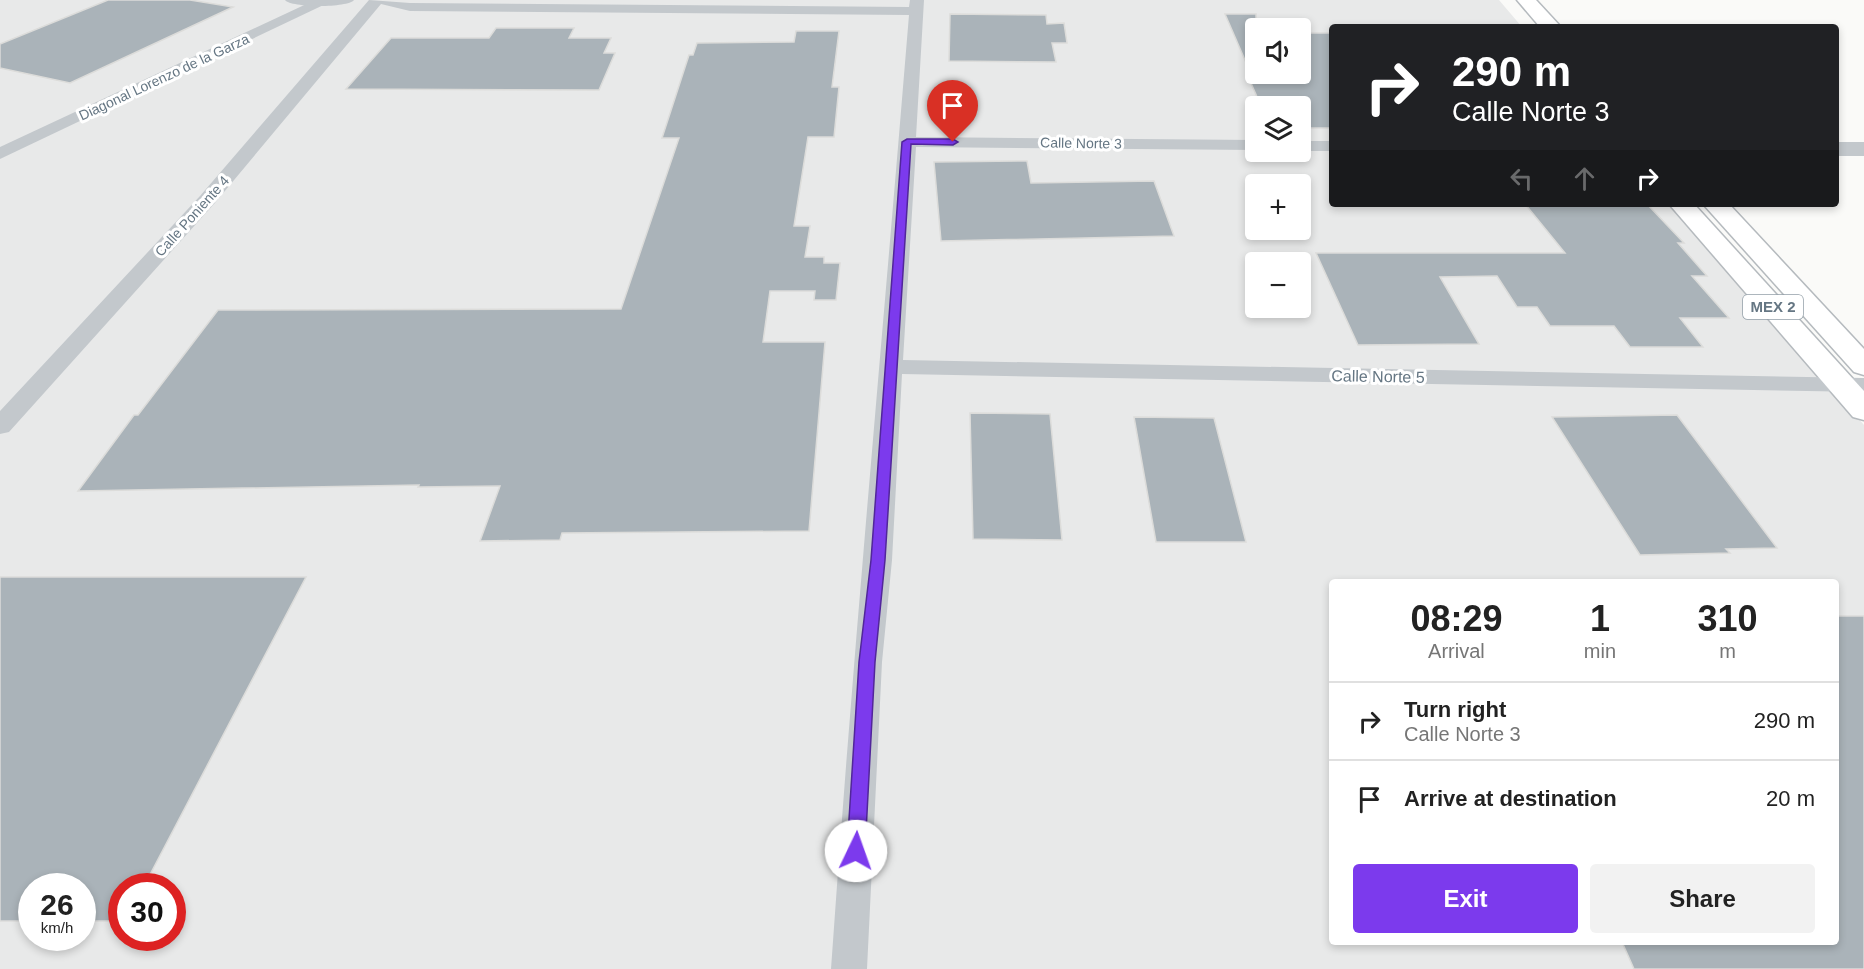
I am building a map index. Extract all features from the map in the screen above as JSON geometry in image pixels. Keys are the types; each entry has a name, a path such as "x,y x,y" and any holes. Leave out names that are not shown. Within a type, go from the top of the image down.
{"main road":[{"path":"1518,4 1525,24"},
{"path":"1518,4 1547,24"},
{"name":"MEX 2","path":"1685,207 1853,385 1864,410"},
{"name":"MEX 2","path":"1717,207 1864,366"}],"street":[{"path":"294,0 345,0"},
{"name":"Diagonal Lorenzo de la Garza","path":"0,154 326,0"},
{"name":"Calle Poniente 4","path":"0,426 207,200 377,0"},
{"path":"382,0 410,7 915,6 878,560 867,662 849,969"},
{"name":"Calle Norte 3","path":"907,142 1245,145"},
{"path":"1311,146 1329,146"},
{"path":"1839,149 1864,149"},
{"name":"Calle Norte 5","path":"891,368 1853,385"}],"shaded area":[{"path":"0,0 1499,0 1519,24 1329,24 1329,207 1677,207 1864,425 1864,969 0,969"}],"building":[{"path":"108,0 190,0 233,7 70,83 0,68 0,44"},
{"path":"950,14 1046,15 1047,24 1064,23 1067,43 1052,43 1056,62 949,61"},
{"path":"1225,14 1256,14 1256,18 1245,18 1245,60"},
{"path":"496,28 574,28 569,38 611,38 604,53 615,53 599,90 346,89 391,38 489,38"},
{"path":"796,31 839,31 832,87 839,87 834,137 808,137 794,226 810,226 805,257 824,257 824,263 840,263 836,300 814,300 815,291 770,291 763,342 825,342 809,531 562,533 560,540 480,541 500,486 418,487 419,485 78,491 134,415 138,415 218,310 621,309 679,138 662,138 689,55 693,55 697,43 794,42"},
{"path":"1311,33 1329,33 1329,128 1311,128 1311,96 1257,96 1251,84 1311,84"},
{"path":"1027,161 1031,183 1154,181 1174,236 941,241 934,162"},
{"path":"1527,207 1650,207 1684,243 1678,243 1707,276 1692,276 1729,318 1680,318 1703,347 1630,347 1614,326 1550,326 1537,307 1517,307 1497,276 1440,277 1479,344 1358,345 1316,253 1565,253"},
{"path":"970,413 1050,414 1062,540 973,539"},
{"path":"1677,415 1777,548 1726,549 1730,553 1640,555 1552,417"},
{"path":"1134,417 1214,418 1246,542 1156,542"},
{"path":"0,577 306,577 151,873 108,873 108,921 96,921 96,873 18,873 18,921 0,921"},
{"path":"1839,616 1864,616 1864,969 1634,969 1623,945 1839,945"}],"route":[{"path":"856,851 867,662 878,560 907,142 953,142"}]}
